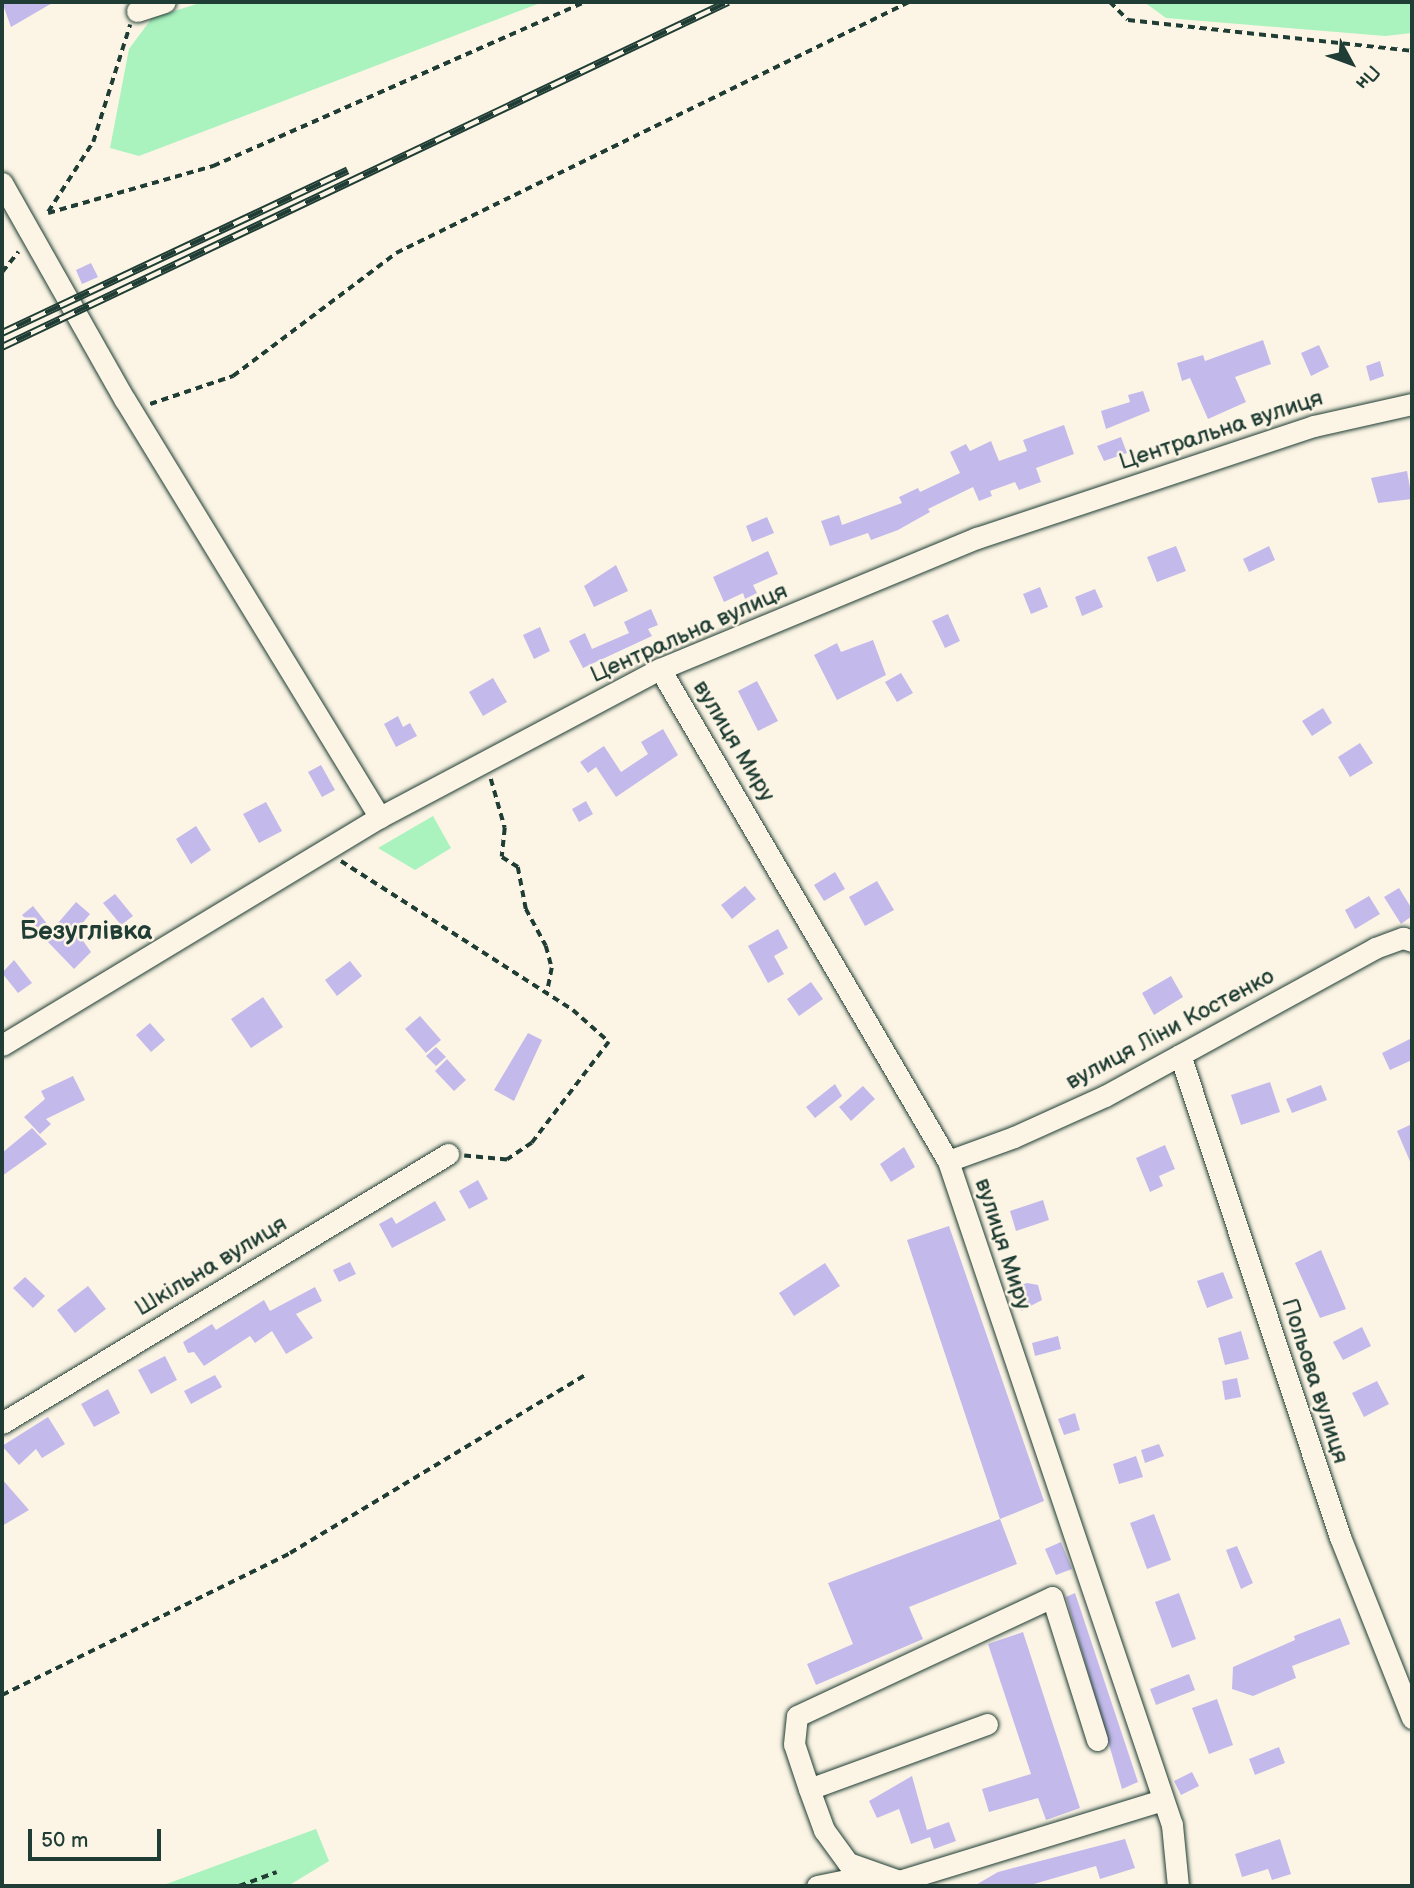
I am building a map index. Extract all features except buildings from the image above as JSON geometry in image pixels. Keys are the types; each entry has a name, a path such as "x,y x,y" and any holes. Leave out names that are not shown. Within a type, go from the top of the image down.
{"street":[{"path":"137,11 166,2"},
{"path":"2,183 125,400 380,817"},
{"name":"Центральна вулиця","path":"2,1045 380,817 660,669 977,538 1314,426 1412,404"},
{"name":"вулиця Миру","path":"660,669 948,1161 1172,1825 1178,1886"},
{"name":"вулиця Ліни Костенко","path":"948,1161 1014,1138 1180,1055 1375,948 1403,938 1412,942"},
{"name":"Польова вулиця","path":"1180,1055 1340,1537 1412,1718"},
{"name":"Шкільна вулиця","path":"2,1423 448,1154"},
{"path":"1097,1740 1052,1597 797,1716 794,1744 824,1830 848,1863 899,1881 1163,1800"},
{"path":"809,1789 987,1724"},
{"path":"817,1886 878,1874"}],"path":[{"path":"48,213 212,166 585,2"},
{"path":"125,400 134,405 156,403 233,376 396,253 909,2"},
{"path":"1110,2 1128,20 1412,51"},
{"path":"33,234 93,142 121,43 137,11"},
{"path":"486,761 505,828 502,857 518,867 526,909 546,946 552,968 547,993"},
{"path":"324,850 547,993 609,1042 567,1100 524,1149 507,1160 448,1154"},
{"path":"2,1695 290,1553 587,1374"},
{"path":"239,1886 277,1872"}],"green space":[{"path":"203,2 543,2 139,156 110,148 129,49 152,18"},
{"path":"1144,2 1412,2 1412,33 1385,36 1166,18"},
{"path":"433,816 451,848 415,870 378,848"},
{"path":"316,1829 329,1861 288,1886 161,1886"}],"railway":[{"path":"2,347 728,2"},
{"path":"2,333 348,170"}],"district":[{"name":"Безуглівка","path":"86,932"}]}
